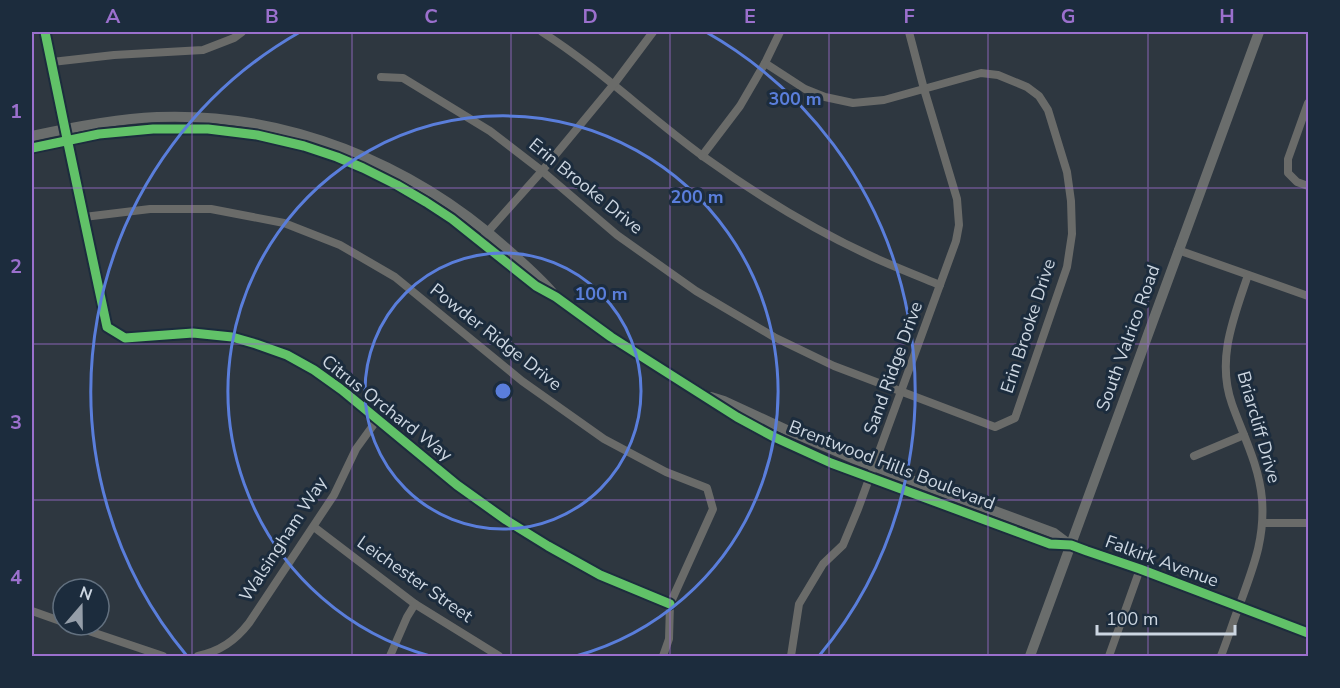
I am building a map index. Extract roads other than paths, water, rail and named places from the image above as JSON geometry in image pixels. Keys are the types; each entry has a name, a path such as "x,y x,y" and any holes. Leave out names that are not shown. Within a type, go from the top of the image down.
{"street":[{"name":"Citrus Orchard Way","path":"45,32 107,327 124,338 193,333 232,337 287,356 314,370 342,390 457,485 514,525 600,575 670,604"},
{"path":"52,62 114,55 203,50 234,38 242,32"},
{"name":"Sand Ridge Drive","path":"542,32 571,51 702,156 744,185 813,226 873,257 940,285"},
{"path":"480,241 542,171 614,84 653,32"},
{"path":"702,156 740,106 780,32"},
{"name":"Sand Ridge Drive","path":"791,657 799,604 823,564 843,545 902,392 956,242 959,225 957,199 909,32"},
{"name":"South Valrico Road","path":"1030,657 1259,32"},
{"name":"Erin Brooke Drive","path":"381,76 403,78 490,131 542,171 617,235 696,291 784,342 834,366 995,427 1014,418 1067,267 1072,234 1067,172 1048,110 1039,96 1027,87 998,75 981,73 884,100 853,103 825,97 805,89 765,63"},
{"path":"1308,104 1288,159 1288,172 1297,182 1308,186"},
{"name":"Brentwood Hills Boulevard","path":"32,148 114,120 159,117 232,121 283,129 322,140 396,171 454,207 488,232 541,279 556,297"},
{"name":"Brentwood Hills Boulevard","path":"32,136 129,130 182,129 235,132 282,141 363,168 435,208 536,286 556,297 611,337 705,395 720,407 774,437 831,462 1050,544 1071,545"},
{"name":"Powder Ridge Drive","path":"84,217 150,209 211,208 284,224 340,245 395,277 522,381 604,439 666,472 707,488 713,509 670,604 669,639 663,657"},
{"path":"1178,250 1308,296"},
{"name":"Briarcliff Drive","path":"1221,657 1257,558 1263,523 1259,475 1231,402 1225,366 1232,322 1248,275"},
{"name":"Brentwood Hills Boulevard","path":"705,395 724,400 809,440 874,466 1054,533 1071,545"},
{"name":"Walsingham Way","path":"198,657 223,648 243,631 314,527 334,495 356,449 376,420"},
{"path":"1194,456 1244,435"},
{"path":"1263,523 1308,524"},
{"name":"Leichester Street","path":"314,527 415,604 499,657"},
{"name":"Falkirk Avenue","path":"1071,545 1308,633"},
{"path":"1109,657 1140,569"},
{"path":"390,657 415,604"},
{"path":"32,611 51,618"},
{"path":"104,637 163,657"}]}
